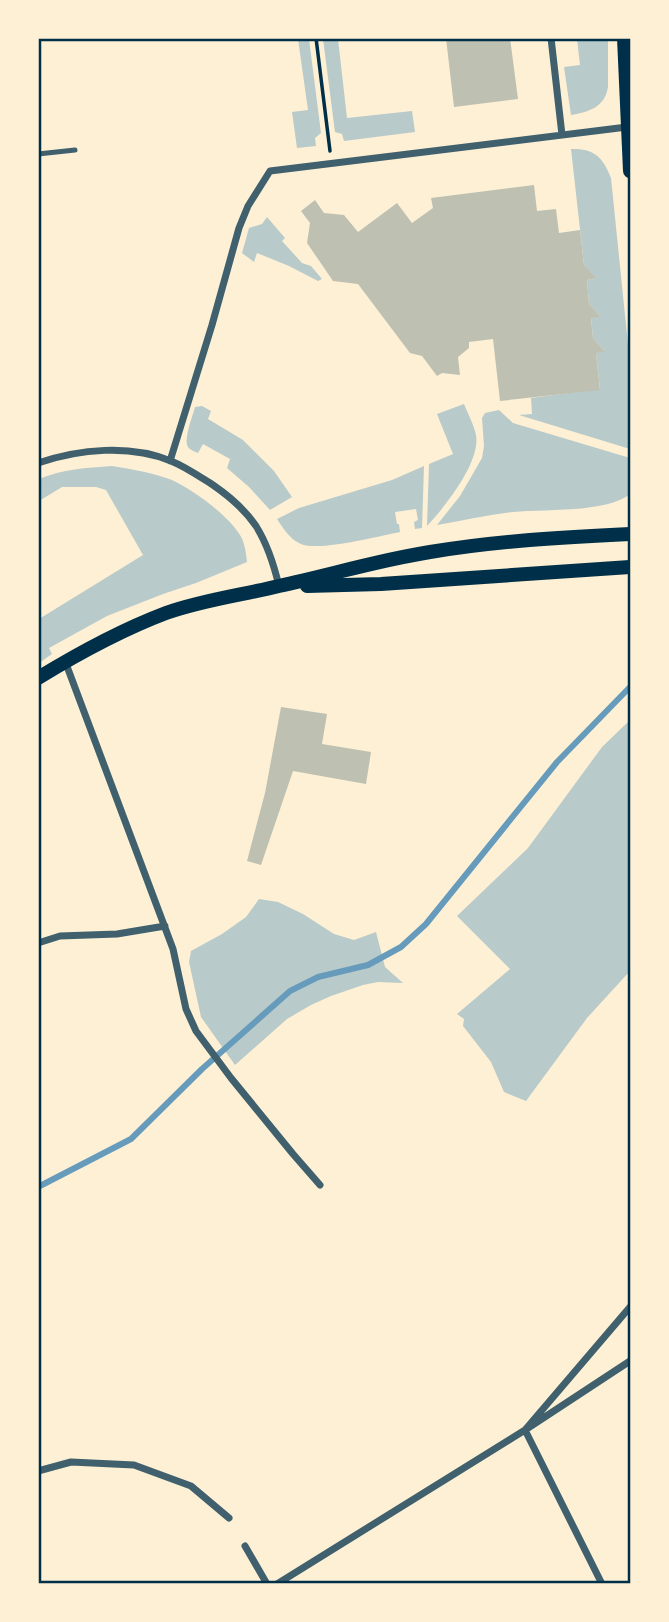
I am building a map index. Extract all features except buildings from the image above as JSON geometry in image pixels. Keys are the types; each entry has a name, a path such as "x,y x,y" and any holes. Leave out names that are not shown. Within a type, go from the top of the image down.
{"main road":[{"path":"625,38 631,171"},
{"path":"38,678 116,635 167,613 225,597 378,561 431,552 549,539 631,534"},
{"path":"279,586 381,584 631,566"}],"street":[{"path":"551,38 562,135"},
{"path":"170,461 239,228 248,205 270,171 628,127"},
{"path":"38,464 53,458 86,452 116,450 170,461 201,477 228,496 256,525 271,556 279,586"},
{"path":"65,662 165,926 173,949 186,1009 196,1031 226,1072 320,1185"},
{"path":"38,943 60,936 117,934 165,926"},
{"path":"525,1430 631,1307"},
{"path":"277,1584 631,1361"},
{"path":"525,1430 602,1584"},
{"path":"38,1471 71,1462 134,1465 191,1486 229,1518"},
{"path":"245,1546 267,1584"}],"lane":[{"path":"625,38 631,61"},
{"path":"38,154 75,150"}],"path":[{"path":"316,38 332,164"}],"shaded area":[{"path":"298,39 309,39 321,133 315,138 316,146 297,148 292,112 308,110"},
{"path":"323,39 338,39 347,118 412,111 415,132 344,141 342,134 335,132"},
{"path":"577,39 608,39 608,87 600,104 571,115 564,67 580,65"},
{"path":"571,149 586,150 597,155 605,164 611,178 630,364 630,449 519,415 532,414 531,398 600,389 596,353 604,351 593,338 591,318 600,316 589,304 587,280 595,278 584,265"},
{"path":"267,217 285,238 282,241 302,263 311,266 322,279 318,281 257,253 254,262 242,253 249,228 262,224"},
{"path":"464,404 476,435 473,458 460,484 427,526 429,464 453,454 437,414"},
{"path":"202,406 211,411 208,419 243,440 274,471 292,497 270,510 227,468 230,459 203,444 198,453 189,448 187,433 195,407"},
{"path":"499,410 513,423 630,458 630,494 620,500 591,507 513,512 437,525 460,496 482,458 482,418 485,413"},
{"path":"112,466 172,480 200,497 219,511 240,535 247,562 107,616 49,648 52,654 39,663 39,619 143,555 106,490 96,487 62,487 39,501 39,479 66,471"},
{"path":"424,466 422,528 415,529 414,522 418,520 416,509 395,512 400,532 332,545 307,546 292,538 277,519 299,508 392,480"},
{"path":"630,720 630,971 587,1018 526,1101 504,1092 491,1062 463,1026 464,1019 457,1014 510,969 457,916 528,848 602,747"},
{"path":"259,899 278,902 334,934 354,940 376,932 385,967 403,983 378,982 363,985 311,1005 287,1019 235,1065 201,1017 189,962 191,951 246,917"}],"waterway":[{"path":"38,1187 131,1139 202,1069 290,991 318,977 368,965 401,947 426,924 557,762 630,687"}]}
